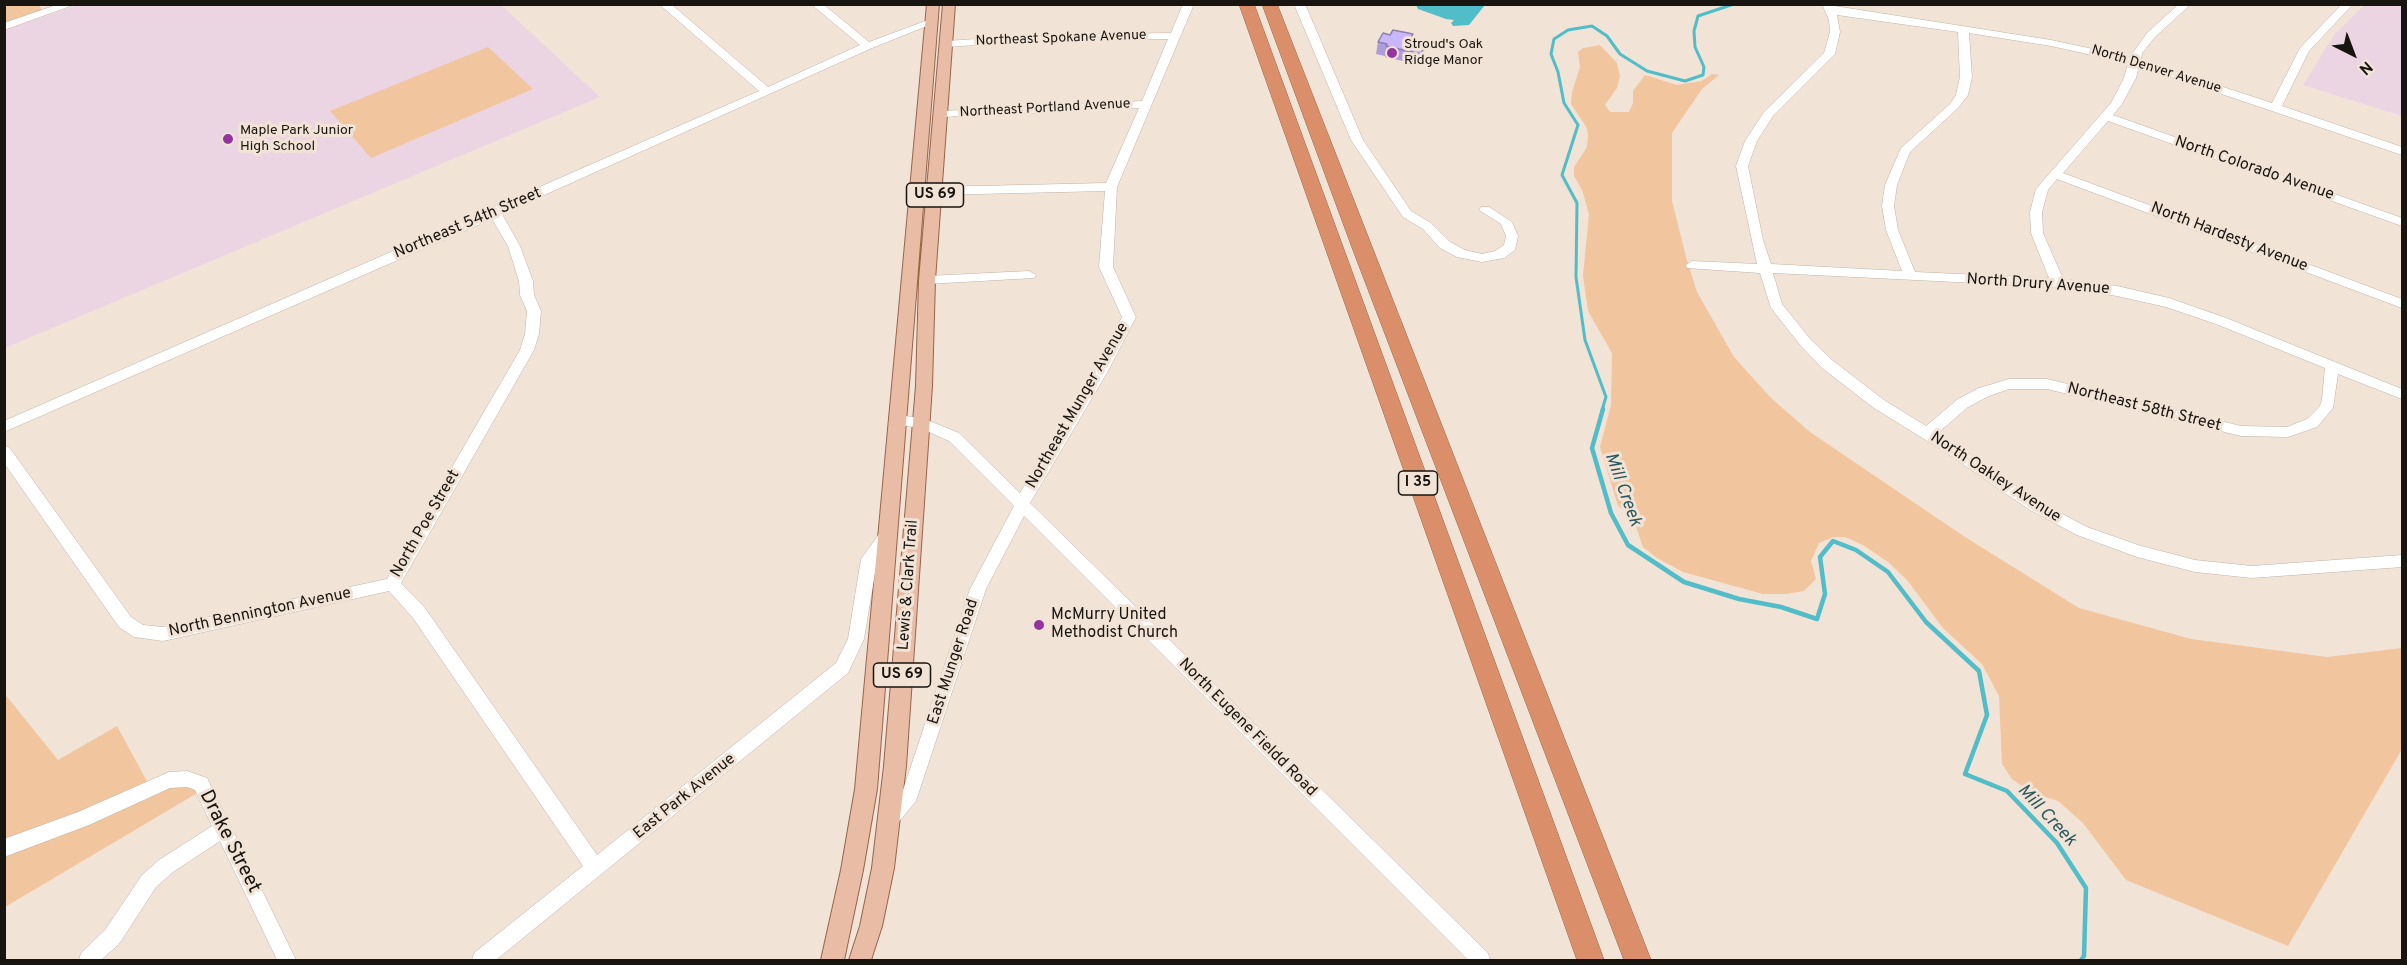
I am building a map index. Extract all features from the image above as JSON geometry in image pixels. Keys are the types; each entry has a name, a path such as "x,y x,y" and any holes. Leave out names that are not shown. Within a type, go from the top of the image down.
{"highway":[{"name":"I 35","path":"1246,4 1591,960"},
{"name":"I 35","path":"1269,4 1366,261 1638,960"}],"main road":[{"name":"US 69","path":"932,22 933,4"},
{"name":"US 69","path":"927,279 949,4"},
{"name":"Lewis & Clark Trail","path":"832,960 852,870 866,789 932,22"},
{"name":"Lewis & Clark Trail","path":"860,960 871,926 881,880 890,819 922,423 927,279"}],"street":[{"path":"4,27 71,4"},
{"path":"664,4 766,91"},
{"path":"816,4 868,46"},
{"name":"Northeast Munger Avenue","path":"1022,504 1101,371 1129,317 1106,267 1111,187 1189,4"},
{"path":"1299,4 1357,140 1407,214 1427,226 1445,245 1462,254 1482,258 1499,255 1505,251 1510,247 1512,236 1506,222 1485,210"},
{"path":"2058,284 2040,244 2035,220 2042,189 2121,95 2130,78 2133,61 2151,35 2186,4"},
{"path":"2275,108 2304,50 2348,4"},
{"name":"North Denver Avenue","path":"1828,8 2051,43 2133,61 2403,150"},
{"name":"North Oakley Avenue","path":"1828,8 1835,32 1829,54 1768,114 1751,141 1742,166 1757,240 1776,305 1806,343 1852,384 2020,497 2058,519 2108,541 2166,560 2252,572 2403,561"},
{"name":"Northeast 54th Street","path":"4,427 868,46 932,22"},
{"path":"1911,277 1892,230 1888,206 1891,185 1905,151 1933,123 1946,114 1962,95 1966,77 1964,30"},
{"name":"Northeast Spokane Avenue","path":"946,44 1037,38 1176,36"},
{"name":"Northeast Portland Avenue","path":"942,114 1147,104"},
{"name":"North Colorado Avenue","path":"2105,116 2403,222"},
{"name":"North Hardesty Avenue","path":"2055,174 2403,304"},
{"path":"935,191 1111,187"},
{"name":"North Poe Street","path":"495,212 514,246 526,281 527,296 534,311 532,334 527,350 392,584 419,613 596,869"},
{"name":"North Drury Avenue","path":"1692,265 1766,267 2058,284 2117,291 2169,303 2221,321 2403,394"},
{"path":"927,279 1029,275"},
{"name":"Northeast 58th Street","path":"1927,434 1963,403 1984,392 2008,384 2031,383 2047,384 2241,431 2273,434 2288,432 2312,423 2326,408 2332,366"},
{"name":"North Eugene Fieldd Road","path":"897,420 922,423 954,436 1481,960"},
{"name":"North Bennington Avenue","path":"4,451 125,622 140,632 164,634 392,584"},
{"name":"East Munger Road","path":"890,819 910,795 978,589 1022,504"},
{"name":"East Park Avenue","path":"481,960 836,674 854,646 869,559 887,534"},
{"name":"Drake Street","path":"4,848 83,819 169,780 187,778 201,784 287,960"},
{"path":"88,960 112,937 149,881 166,866 224,828"}],"shaded area":[{"path":"81,4 501,5 600,97 5,348 4,30"},
{"path":"2365,4 2402,5 2402,116 2303,85 2334,35"},
{"path":"4,5 39,5 43,12 5,25"},
{"path":"1600,45 1617,63 1620,76 1617,88 1605,105 1610,112 1629,112 1633,103 1633,91 1645,75 1677,85 1702,81 1712,74 1719,75 1702,89 1672,133 1672,201 1686,257 1697,292 1734,357 1771,398 1810,432 1965,537 2079,608 2191,639 2327,657 2402,648 2402,749 2288,946 2126,880 2083,823 2058,801 2032,793 2012,779 2002,764 1999,696 1982,664 1943,628 1907,580 1888,562 1863,545 1845,537 1833,537 1819,543 1811,561 1816,579 1804,591 1786,594 1763,594 1683,572 1657,558 1643,547 1633,518 1618,506 1600,447 1611,405 1612,353 1588,311 1583,276 1589,214 1582,190 1574,176 1574,167 1587,147 1588,136 1587,128 1571,104 1572,92 1580,67 1578,52 1583,48"},
{"path":"488,47 533,89 371,158 330,111"},
{"path":"4,693 58,760 117,726 150,787 169,780 204,789 5,907"}],"water":[{"path":"1416,4 1485,5 1469,25 1453,26 1451,23 1454,20 1418,9"}],"building":[{"path":"1393,30 1413,34 1411,38 1426,41 1421,54 1378,42 1383,33 1390,35"}],"waterway":[{"name":"Mill Creek","path":"1602,410 1606,397 1585,340 1576,277 1577,203 1562,175 1578,125 1564,103 1558,72 1551,54 1554,39 1568,30 1592,26 1607,36 1620,54 1647,71 1685,81 1703,75 1704,67 1695,47 1694,31 1698,16 1734,4"},
{"name":"Mill Creek","path":"1603,409 1592,448 1611,513 1628,545 1684,582 1739,599 1781,607 1817,619 1825,594 1820,557 1833,541 1856,550 1888,572 1926,622 1979,671 1987,715 1965,774 2007,791 2057,843 2086,888 2084,956 2081,960"}],"place":[{"name":"Stroud's Oak Ridge Manor","path":"1392,53"},
{"name":"Maple Park Junior High School","path":"228,139"},
{"name":"McMurry United Methodist Church","path":"1039,625"}]}
